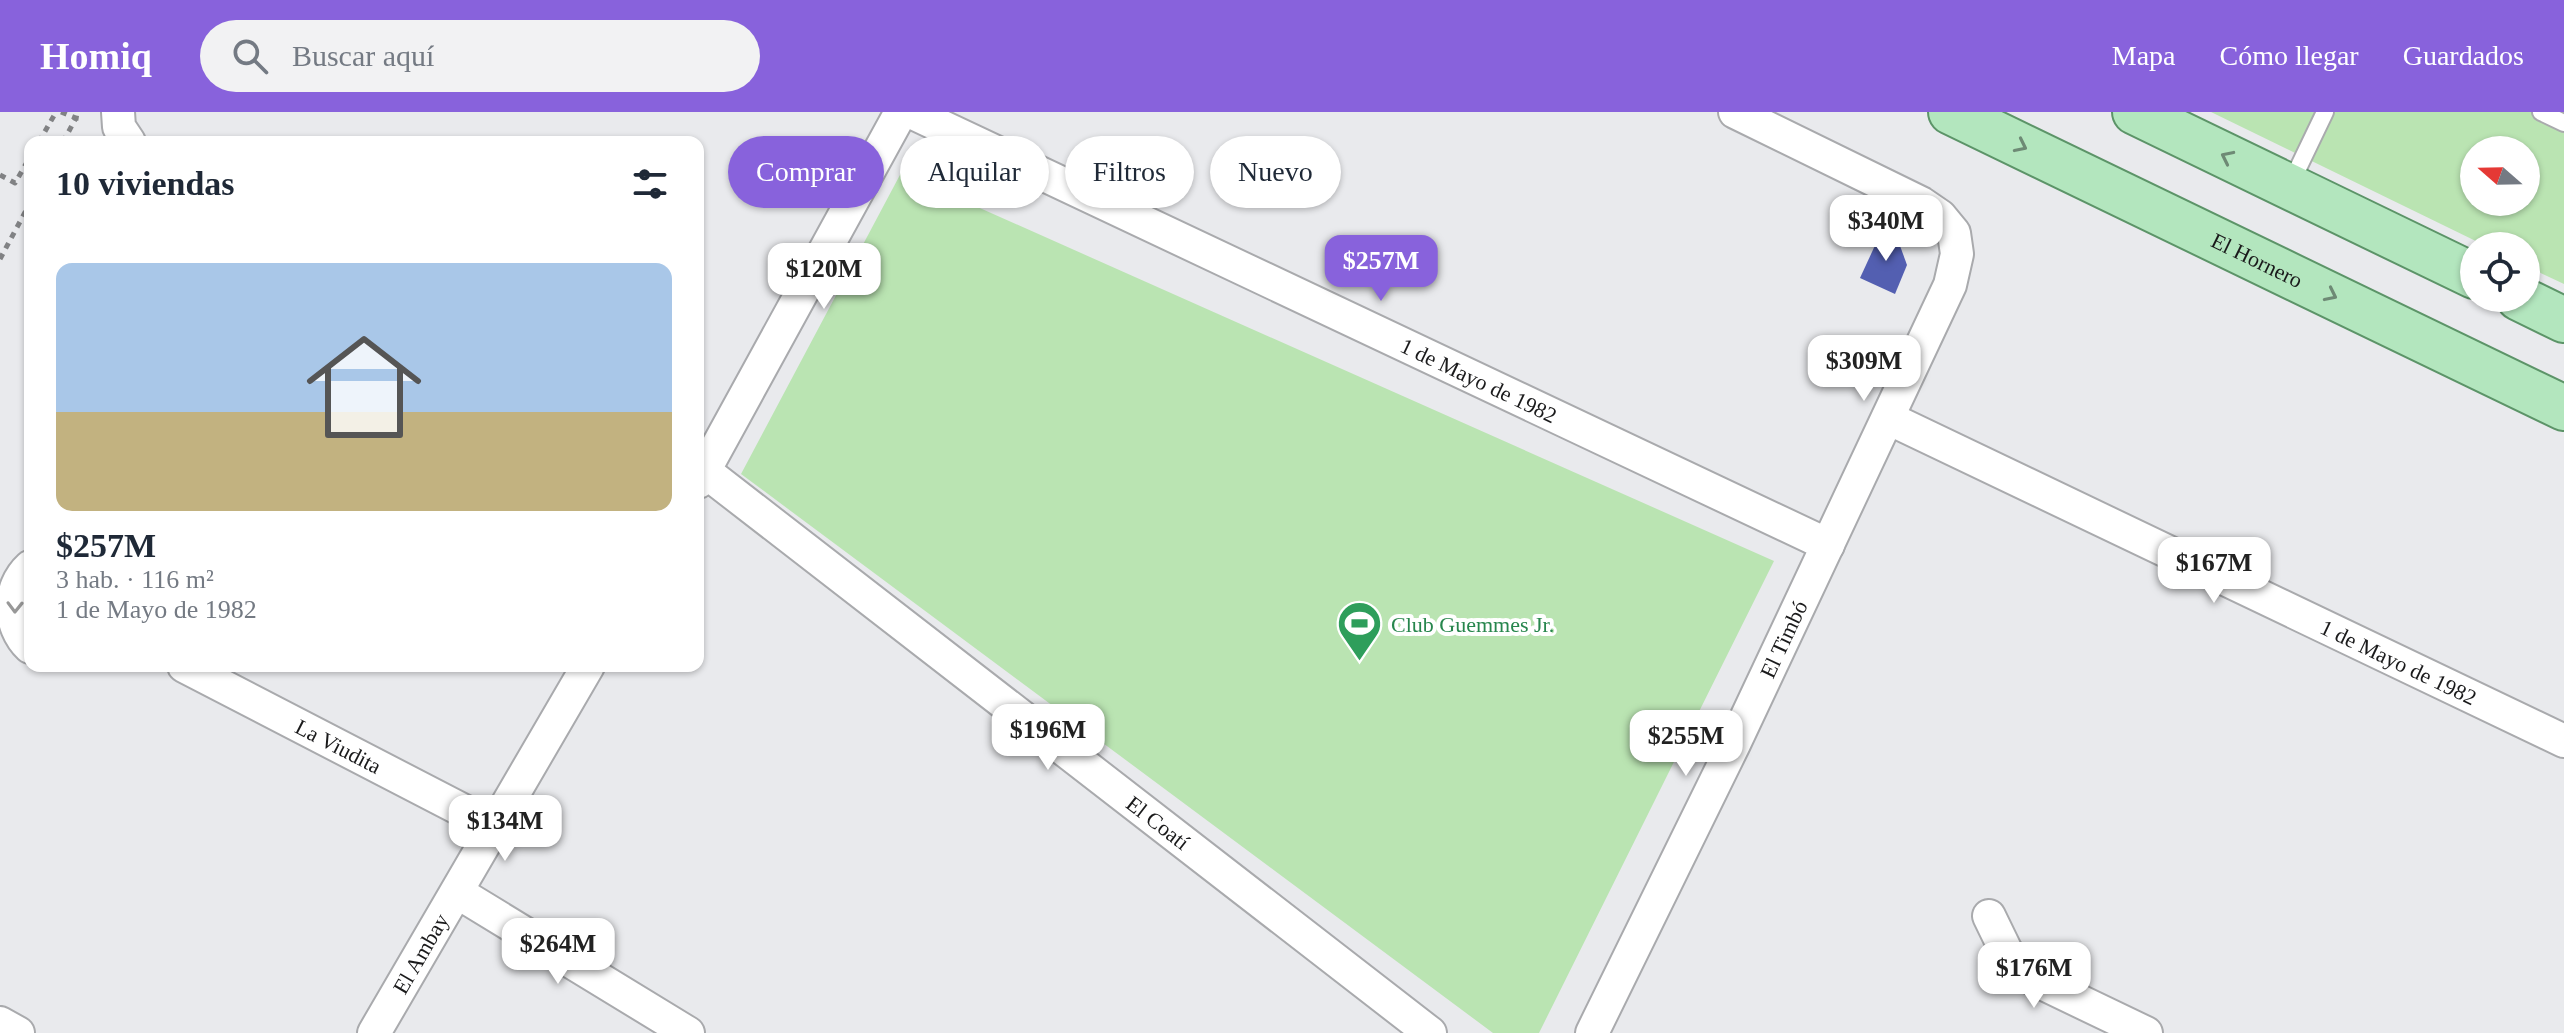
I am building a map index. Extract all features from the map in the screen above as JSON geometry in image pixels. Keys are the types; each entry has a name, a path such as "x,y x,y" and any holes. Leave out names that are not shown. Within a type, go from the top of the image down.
{"main road":[{"name":"El Hornero","path":"1951,112 2564,408"},
{"path":"2135,112 2460,269"},
{"path":"2540,308 2564,320"}],"street":[{"path":"704,465 901,112"},
{"name":"1 de Mayo de 1982","path":"911,112 1828,545"},
{"name":"El Timbó","path":"1592,1033 1888,418 1950,285 1957,254 1954,233 1940,216 1921,203 1735,112"},
{"name":"1 de Mayo de 1982","path":"1888,418 2564,741"},
{"name":"El Coatí","path":"704,475 1430,1033"},
{"path":"24,576 16,588 13,605 15,623 24,641"},
{"name":"La Viudita","path":"196,672 493,826"},
{"name":"El Ambay","path":"374,1033 584,672"},
{"path":"457,892 688,1033"},
{"path":"1989,916 2006,951 2025,975 2146,1033"},
{"path":"0,1023 18,1033"}],"lane":[{"path":"2289,186 2325,112"},
{"path":"2541,112 2564,123"}],"path":[{"path":"43,136 59,112 76,118"},
{"path":"0,175 15,183 24,167"},
{"path":"0,259 24,214"}],"green space":[{"path":"2211,112 2564,112 2564,284 2540,273 2540,232 2460,233"},
{"name":"Club Guemmes Jr.","path":"900,175 900,208 980,208 1774,561 1539,1033 1493,1033 741,474"}],"building":[{"path":"1884,226 1895,232 1907,265 1895,294 1860,278"}],"place":[{"name":"Club Guemmes Jr.","path":"1360,663"}]}
